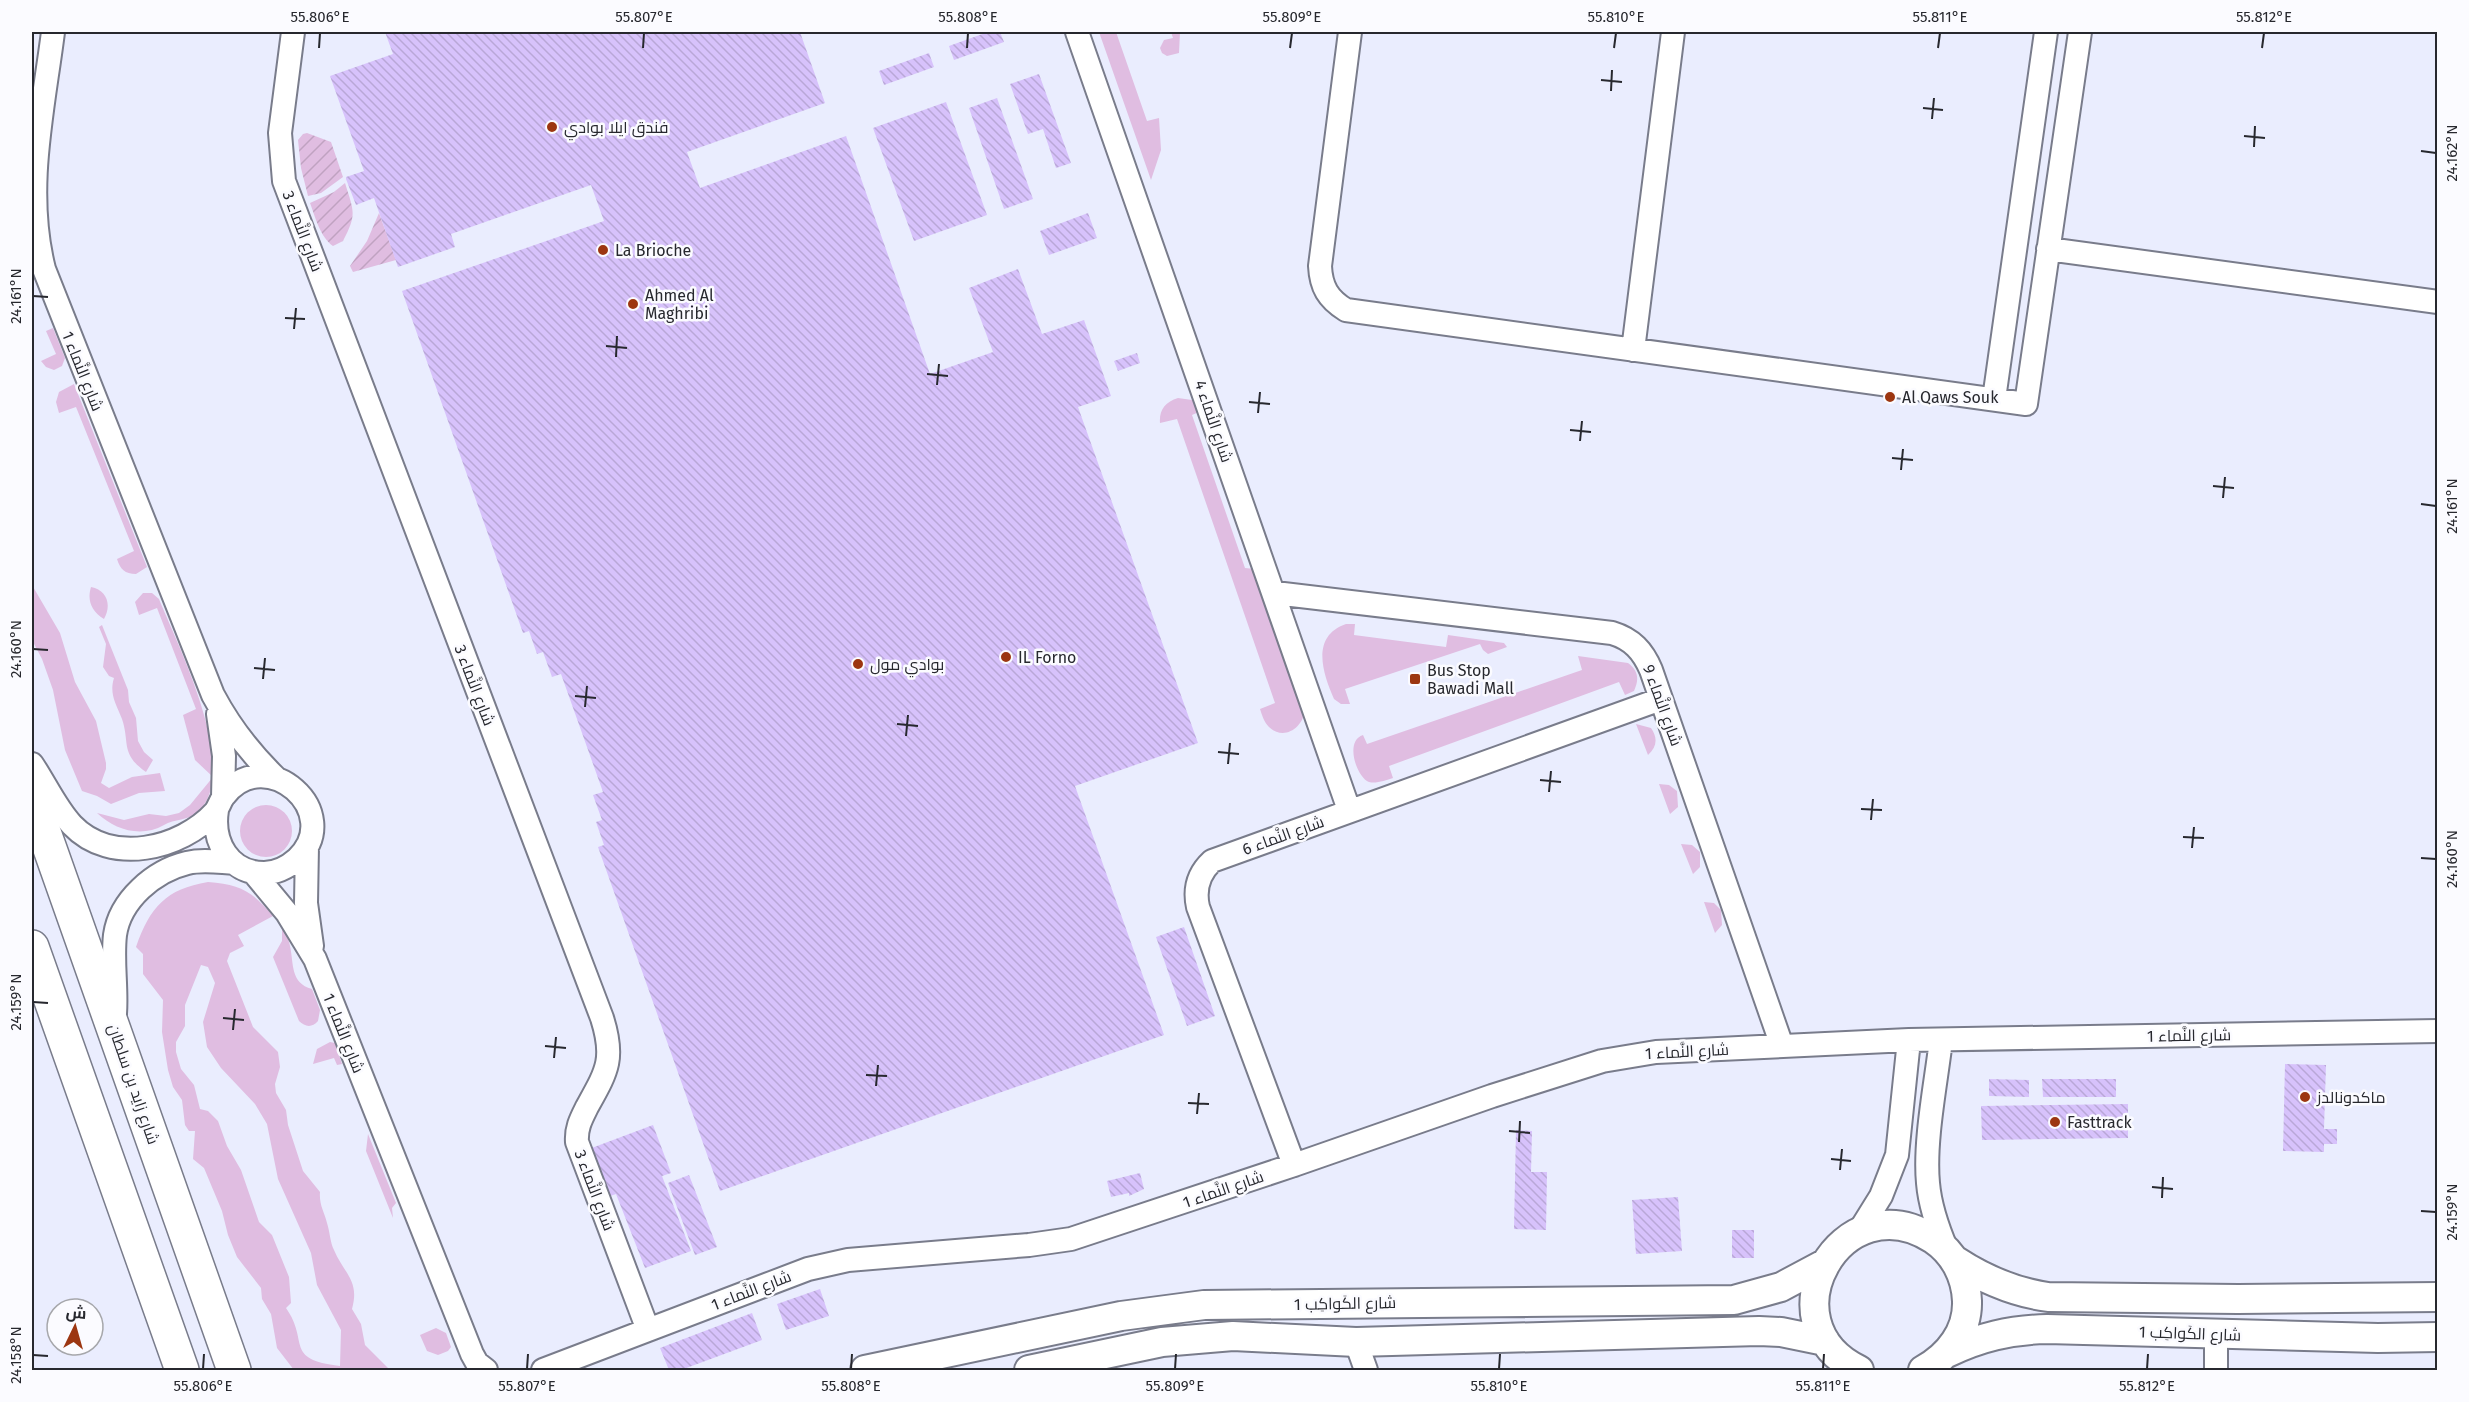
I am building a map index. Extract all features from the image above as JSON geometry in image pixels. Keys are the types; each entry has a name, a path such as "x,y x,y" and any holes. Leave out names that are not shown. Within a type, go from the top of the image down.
{"highway":[{"name":"شارع زايد بن سلطان","path":"32,798 234,1371"},
{"path":"32,947 182,1371"},
{"path":"219,1325 260,1371"}],"street":[{"name":"شارع النَّماء 1","path":"53,32 34,180 35,226 41,259 54,298 213,695 223,714 247,748 276,778"},
{"name":"شارع النَّماء 3","path":"293,32 280,133 284,181 602,1018 609,1045 609,1058 606,1070 577,1126 577,1142 648,1330"},
{"name":"شارع النَّماء 4","path":"1077,32 1349,810"},
{"path":"1350,32 1320,266 1321,280 1326,292 1335,303 1346,310 2026,404 2080,32"},
{"path":"1633,350 1673,32"},
{"path":"1994,399 2046,32"},
{"path":"2048,249 2438,302"},
{"name":"شارع النَّماء 9","path":"1275,593 1612,633 1623,636 1641,650 1651,670 1782,1046"},
{"name":"شارع النَّماء 1","path":"213,695 224,756 220,804"},
{"name":"شارع النَّماء 6","path":"1294,1165 1198,907 1196,891 1201,874 1212,861 1661,699"},
{"path":"32,764 73,825 92,840 115,848 162,845 182,838 220,804 233,786 247,779 261,776 276,778 289,784 300,793 308,805 312,818 311,832 307,846 291,865 279,871 244,868 208,861 186,863 159,875 138,891 125,908 116,933 114,1028"},
{"path":"220,804 214,825 217,839 223,852 244,868"},
{"name":"شارع النَّماء 1","path":"307,846 306,903 315,959"},
{"name":"شارع النَّماء 1","path":"244,868 287,913 315,959 472,1354 477,1363 486,1371"},
{"name":"شارع النَّماء 1","path":"543,1371 821,1265 849,1260 1029,1245 1071,1239 1492,1096 1619,1057 1656,1052 1910,1040 2438,1031"},
{"path":"1859,1371 1844,1362 1825,1341 1815,1316 1817,1283 1824,1264 1839,1246 1858,1233 1881,1196 1897,1155 1910,1040"},
{"path":"1923,1371 1947,1353 1962,1329 1966,1316 1966,1288 1931,1207 1928,1184 1927,1161 1941,1040"},
{"name":"شارع الكَواكِب 1","path":"1858,1233 1881,1226 1905,1227 1928,1236 1951,1256 1998,1286 2048,1297 2238,1299 2438,1297"},
{"name":"شارع الكَواكِب 1","path":"865,1371 1120,1316 1204,1305 1734,1300 1781,1287 1824,1264"},
{"name":"شارع الكَواكِب 1","path":"1947,1353 1971,1342 2021,1330 2378,1338 2438,1337"},
{"path":"1029,1371 1132,1347 1233,1336 1356,1342 1748,1331 1781,1332 1825,1341"},
{"path":"2216,1334 2216,1371"},
{"path":"1356,1342 1366,1371"}],"shaded area":[{"path":"1099,32 1116,32 1147,121 1159,118 1161,150 1151,180"},
{"path":"1171,32 1180,32 1179,53 1167,56 1160,48 1164,40 1173,38"},
{"path":"307,133 331,142 343,177 321,193 308,196 301,168 298,140"},
{"path":"345,183 353,213 343,241 333,246 321,232 310,203 334,192"},
{"path":"379,213 396,260 353,272 350,266 367,241"},
{"path":"53,328 65,358 62,366 54,370 46,367 41,361 56,354 46,331"},
{"path":"74,384 147,567 136,574 126,572 118,563 117,559 134,551 76,407 59,413 56,402 59,392"},
{"path":"1178,398 1192,400 1201,411 1192,415 1245,568 1255,569 1305,710 1297,727 1286,733 1275,731 1264,721 1260,709 1275,703 1177,419 1160,423 1164,407"},
{"path":"32,585 60,633 75,682 96,721 106,763 101,783 109,788 132,777 160,773 165,791 139,793 111,804 82,791 65,750 53,690 42,659 32,640"},
{"path":"91,587 101,591 106,599 108,609 104,619 91,605"},
{"path":"143,593 152,593 159,599 191,676 210,740 212,776 195,760 183,715 196,709 157,608 139,615 135,602"},
{"path":"1346,624 1355,624 1354,635 1446,647 1448,635 1504,643 1507,647 1488,654 1480,644 1345,689 1350,704 1341,704 1334,699 1330,689 1322,656 1328,637"},
{"path":"102,625 128,690 129,702 136,718 138,741 144,752 153,760 146,772 129,753 122,719 113,694 114,678 109,676 103,667 106,644 99,627"},
{"path":"1578,656 1628,663 1637,676 1634,691 1625,695 1619,682 1389,766 1393,778 1387,780 1369,782 1360,774 1353,751 1357,739 1363,735 1367,744 1582,670"},
{"path":"1636,724 1651,728 1655,735 1655,746 1648,755"},
{"path":"212,779 209,794 197,813 155,829 137,831 120,828 97,813 124,820 149,814 166,816 179,813 190,805"},
{"path":"1659,784 1669,785 1677,791 1678,807 1670,814"},
{"path":"261,805 271,805 285,812 292,831 285,850 271,857 261,857 251,853 244,846 240,836 240,826 244,816 251,809"},
{"path":"1681,844 1692,845 1700,852 1700,867 1693,874"},
{"path":"208,882 237,887 252,895 273,916 238,935 244,946 230,953 227,961 253,1027 278,1052 280,1067 275,1084 276,1093 286,1110 288,1125 303,1171 320,1192 333,1247 352,1284 354,1299 352,1309 361,1324 365,1345 390,1370 294,1370 277,1348 271,1314 262,1299 261,1288 237,1257 222,1211 204,1168 193,1159 195,1131 189,1131 185,1125 182,1100 173,1087 168,1070 162,1032 163,1000 143,974 143,954 136,947 147,921 162,902 170,895 193,885","holes":["201,965 208,967 215,983 203,1022 207,1047 221,1068 255,1104 267,1124 278,1179 311,1253 317,1285 341,1330 340,1366 322,1363 304,1354 297,1330 286,1308 291,1303 289,1277 272,1235 259,1222 241,1170 227,1146 218,1121 208,1111 200,1109 194,1085 181,1069 176,1052 176,1042 185,1026 185,1005"]},
{"path":"1704,902 1714,903 1721,910 1722,925 1715,933"},
{"path":"282,928 288,939 296,978 312,989 320,1010 318,1021 311,1026 299,1021 273,957 282,941"},
{"path":"330,1042 335,1043 342,1064 337,1065 334,1058 313,1064 317,1049"},
{"path":"368,1134 396,1203 392,1208 393,1218 366,1151"},
{"path":"436,1328 446,1333 451,1347 448,1351 438,1355 427,1351 420,1335"}],"building":[{"name":"بوادي مول","path":"385,32 800,32 825,103 687,152 700,188 846,136 930,374 993,352 969,288 1018,269 1042,334 1084,320 1111,396 1078,407 1198,743 1075,786 1164,1035 720,1191 598,847 604,845 596,822 602,820 593,795 603,792 561,674 552,677 543,652 537,654 529,631 523,633 402,291 604,221 591,185 451,234 455,247 398,267 374,198 356,205 346,179 346,177 364,171 330,76 393,54"},
{"path":"988,32 1000,32 1004,42 954,60 949,46"},
{"path":"929,53 934,67 884,85 879,71"},
{"path":"1039,74 1071,163 1056,168 1043,129 1028,134 1010,84"},
{"path":"997,98 1033,199 1004,209 969,108"},
{"path":"946,102 987,215 914,241 873,128"},
{"path":"1088,213 1097,238 1049,255 1040,231"},
{"path":"1137,353 1140,363 1118,371 1114,361"},
{"path":"1184,927 1215,1016 1187,1026 1156,937"},
{"name":"ماكدونالدز","path":"2285,1064 2326,1065 2324,1129 2337,1129 2337,1144 2324,1144 2324,1152 2283,1151"},
{"path":"1989,1079 2029,1080 2029,1097 1989,1096"},
{"path":"2042,1079 2116,1079 2116,1097 2043,1097"},
{"name":"Fasttrack","path":"2128,1104 2128,1138 1982,1140 1981,1106"},
{"path":"653,1125 671,1173 662,1176 691,1251 645,1268 616,1194 607,1197 589,1149"},
{"path":"1516,1130 1532,1131 1531,1172 1547,1172 1546,1230 1514,1229"},
{"path":"1140,1173 1144,1189 1129,1196 1129,1193 1111,1197 1107,1181"},
{"path":"689,1175 717,1247 695,1255 668,1183"},
{"path":"1678,1197 1682,1251 1636,1254 1632,1200"},
{"path":"1732,1230 1754,1230 1754,1258 1732,1258"},
{"path":"820,1289 829,1316 786,1330 777,1304"},
{"path":"752,1313 762,1340 681,1370 669,1370 660,1348"}],"place":[{"name":"فندق ايلا بوادي","path":"552,127"},
{"name":"La Brioche","path":"603,250"},
{"name":"Ahmed Al Maghribi","path":"633,304"},
{"name":"Al Qaws Souk","path":"1890,397"},
{"name":"IL Forno","path":"1006,657"},
{"name":"بوادي مول","path":"858,664"},
{"name":"Bus Stop Bawadi Mall","path":"1415,679"},
{"name":"ماكدونالدز","path":"2305,1097"},
{"name":"Fasttrack","path":"2055,1122"}]}
